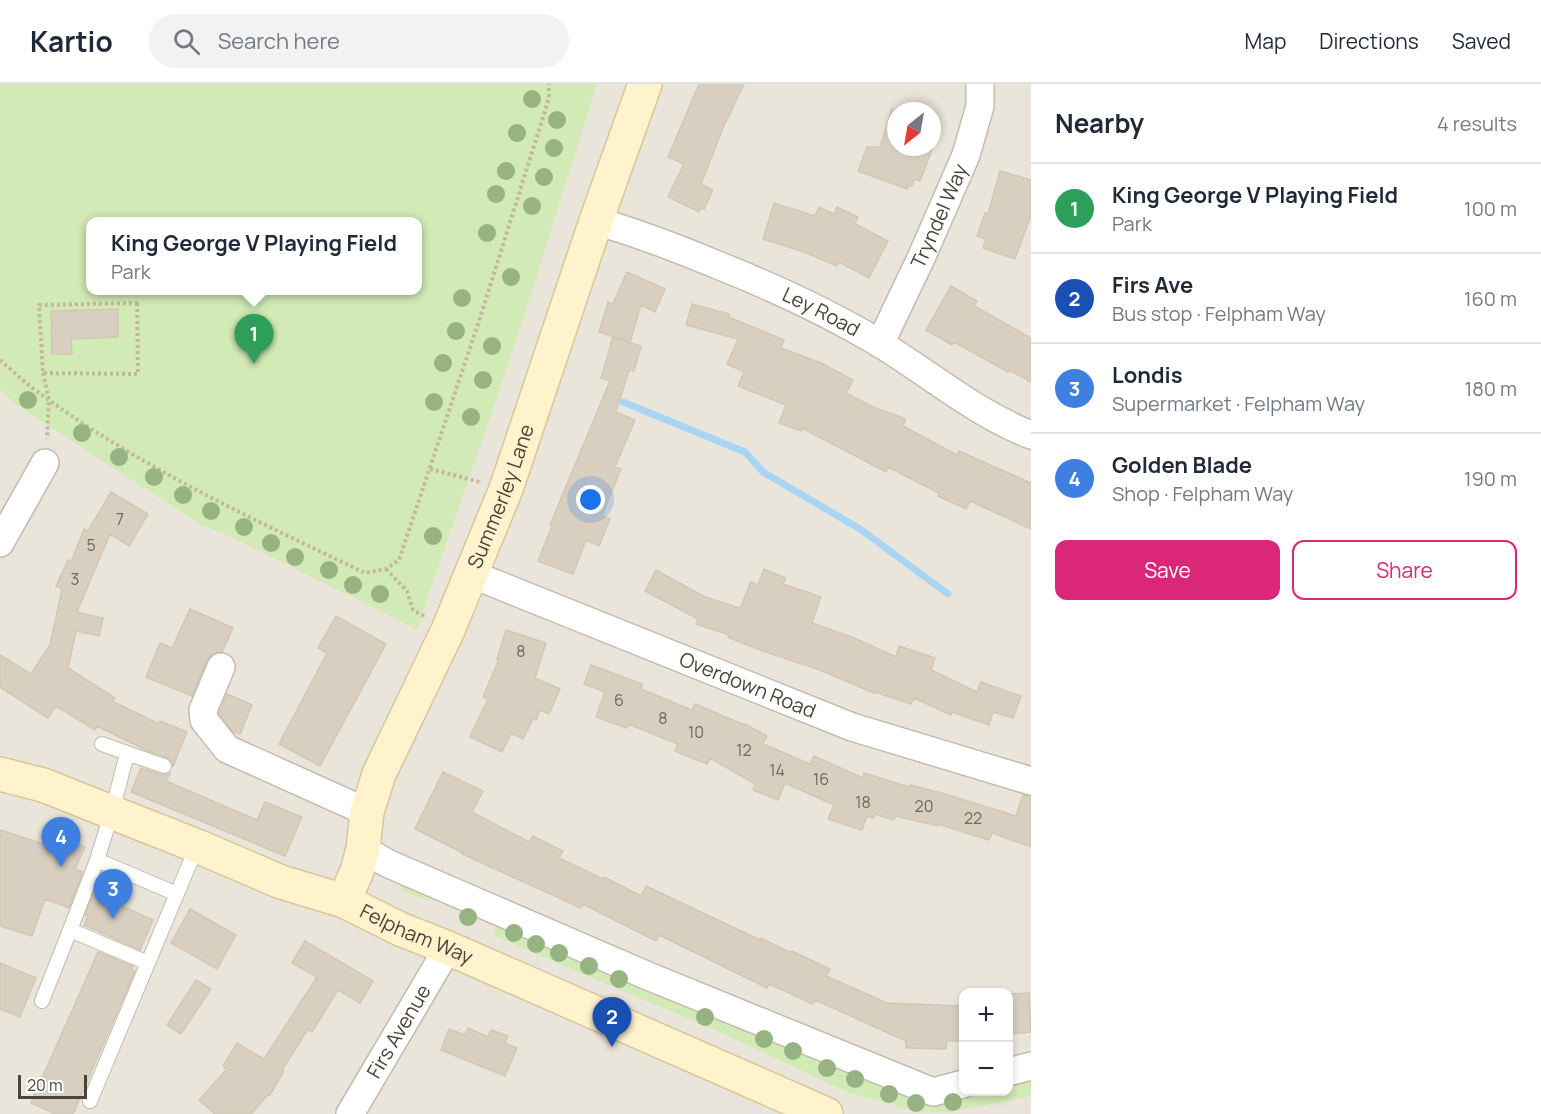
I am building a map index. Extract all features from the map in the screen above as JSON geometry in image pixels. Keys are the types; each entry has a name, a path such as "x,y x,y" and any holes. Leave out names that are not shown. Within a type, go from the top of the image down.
{"main road":[{"name":"Summerley Lane","path":"344,901 357,871 363,849 367,813 379,774 448,630 506,489 596,220 645,84"},
{"name":"Felpham Way","path":"0,774 43,785 281,882 344,901 400,929 826,1114"}],"street":[{"name":"Tryndel Way","path":"880,344 922,256 966,154 980,106 980,84"},
{"name":"Ley Road","path":"596,220 659,241 811,305 880,344 960,398 1031,435"},
{"path":"0,543 45,463"},
{"name":"Overdown Road","path":"471,574 852,727 1031,781"},
{"path":"221,667 203,711 204,720 227,749 367,813"},
{"path":"363,849 389,864 637,971 933,1092 959,1085"},
{"name":"Firs Avenue","path":"350,1114 448,948"},
{"path":"1013,1071 1031,1066"}],"lane":[{"path":"102,744 164,766"},
{"path":"42,1001 97,860 127,753"},
{"path":"90,1101 197,846"},
{"path":"97,860 177,894"},
{"path":"70,930 148,963"}],"path":[{"path":"0,360 38,392 115,444 197,491 365,573 386,569 399,561 477,329 549,98 550,85"},
{"path":"43,373 138,374 137,303 39,304 43,373 49,400 45,463"},
{"path":"430,469 506,489"},
{"path":"386,569 407,591 413,610 448,630"}],"shaded area":[{"path":"0,84 1031,84 1031,1114 0,1114"},
{"path":"735,1098 773,1114 750,1114 735,1107"}],"green space":[{"path":"0,84 597,84 517,339 417,629 234,538 201,525 12,402 0,389"},
{"path":"393,873 432,890 428,901 403,891"},
{"path":"501,917 959,1090 959,1096 1013,1096 1013,1080 1031,1076 1031,1096 951,1112 914,1111 850,1093 715,1030 492,935"}],"building":[{"path":"699,84 744,84 723,128 701,184 713,190 704,209 701,208 699,212 668,197 684,164 668,157"},
{"path":"887,125 887,156 930,156 920,181 915,179 912,186 908,186 907,189 858,171 867,147 880,147"},
{"path":"1000,171 1031,180 1031,215 1015,259 983,248 986,239 977,236 985,213 988,214"},
{"path":"774,203 815,216 819,207 834,214 837,207 858,217 855,224 888,241 869,278 839,262 837,266 804,252 763,239"},
{"path":"627,272 665,289 655,312 641,305 630,342 599,332 608,302 613,304"},
{"path":"951,286 977,301 974,306 1031,338 1031,382 954,342 952,345 926,330"},
{"path":"692,304 729,314 729,317 784,340 781,348 821,363 853,380 846,393 873,407 906,419 903,426 957,455 959,451 1031,483 1031,529 970,501 966,509 938,496 939,493 888,467 886,472 802,428 801,431 779,423 786,405 738,386 744,372 727,364 738,339 686,325"},
{"path":"118,309 118,337 71,339 72,354 52,354 51,311"},
{"path":"613,337 641,346 634,371 629,370 616,412 635,420 615,467 621,469 602,516 610,519 599,546 586,540 573,574 538,561 552,526 550,525 610,381 601,378"},
{"path":"111,492 148,514 129,546 110,534 77,612 103,618 99,636 76,631 68,668 115,698 112,701 159,724 160,721 187,732 173,766 168,758 148,751 97,726 95,730 56,706 48,718 0,687 0,655 31,674 50,645 62,589 56,586 68,560 71,562 84,529 88,531"},
{"path":"764,569 786,578 783,584 821,597 812,623 852,637 896,657 899,646 935,658 931,670 977,692 981,682 1021,696 1013,718 993,712 989,725 952,712 951,715 914,698 911,704 874,693 820,670 757,649 728,637 729,635 696,624 698,619 645,591 656,570 705,597 740,608 751,582 758,585"},
{"path":"190,609 233,628 222,652 212,654 207,660 192,696 146,677 160,643 172,648"},
{"path":"336,616 386,644 320,766 279,744 327,653 318,648"},
{"path":"506,630 546,643 535,678 560,689 549,714 540,710 523,739 511,733 502,752 470,737 488,699 483,697 499,659 497,659"},
{"path":"591,665 642,684 641,689 692,710 695,704 745,724 767,736 763,744 810,764 814,756 863,778 864,773 909,787 910,785 945,794 1016,816 1023,795 1031,796 1031,847 992,833 989,840 938,824 938,826 896,816 894,820 875,814 873,818 867,816 862,830 828,819 834,805 785,783 778,800 753,790 755,784 710,758 707,764 675,751 678,744 628,724 627,728 596,717 605,692 584,684"},
{"path":"227,694 252,705 240,734 233,732 219,714"},
{"path":"141,768 162,775 170,773 166,781 257,820 265,802 302,817 285,856 131,792"},
{"path":"443,772 483,791 472,812 529,842 533,836 563,851 559,858 603,879 604,877 641,896 646,886 760,940 761,938 830,969 826,976 887,1003 959,1006 959,1041 947,1041 946,1049 906,1048 906,1041 815,1000 813,1004 769,984 767,988 659,935 656,941 583,904 581,908 462,854 415,829"},
{"path":"0,830 53,847 58,836 85,847 75,869 83,872 69,908 45,899 32,936 0,926"},
{"path":"99,879 103,881 97,895 153,920 140,950 84,925 88,916 85,915"},
{"path":"190,909 236,935 217,969 171,943"},
{"path":"305,941 373,981 360,1003 338,990 312,1032 308,1029 282,1070 284,1071 270,1095 251,1114 215,1114 199,1100 227,1069 223,1066 237,1043 264,1059 317,977 292,963"},
{"path":"98,952 133,966 131,969 135,971 73,1114 55,1114 31,1103"},
{"path":"0,963 36,978 20,1017 0,1009"},
{"path":"196,980 211,989 181,1034 167,1025"},
{"path":"1029,993 1031,1032 1013,1034 1013,994"},
{"path":"468,1028 488,1037 491,1030 508,1036 505,1043 517,1048 505,1076 441,1050 449,1029 465,1035"}],"waterway":[{"path":"623,402 745,452 763,472 860,529 948,594"}],"place":[{"name":"King George V Playing Field","path":"254,364"},
{"name":"Golden Blade","path":"61,867"},
{"name":"Londis","path":"113,919"},
{"name":"Firs Ave","path":"612,1047"}]}
